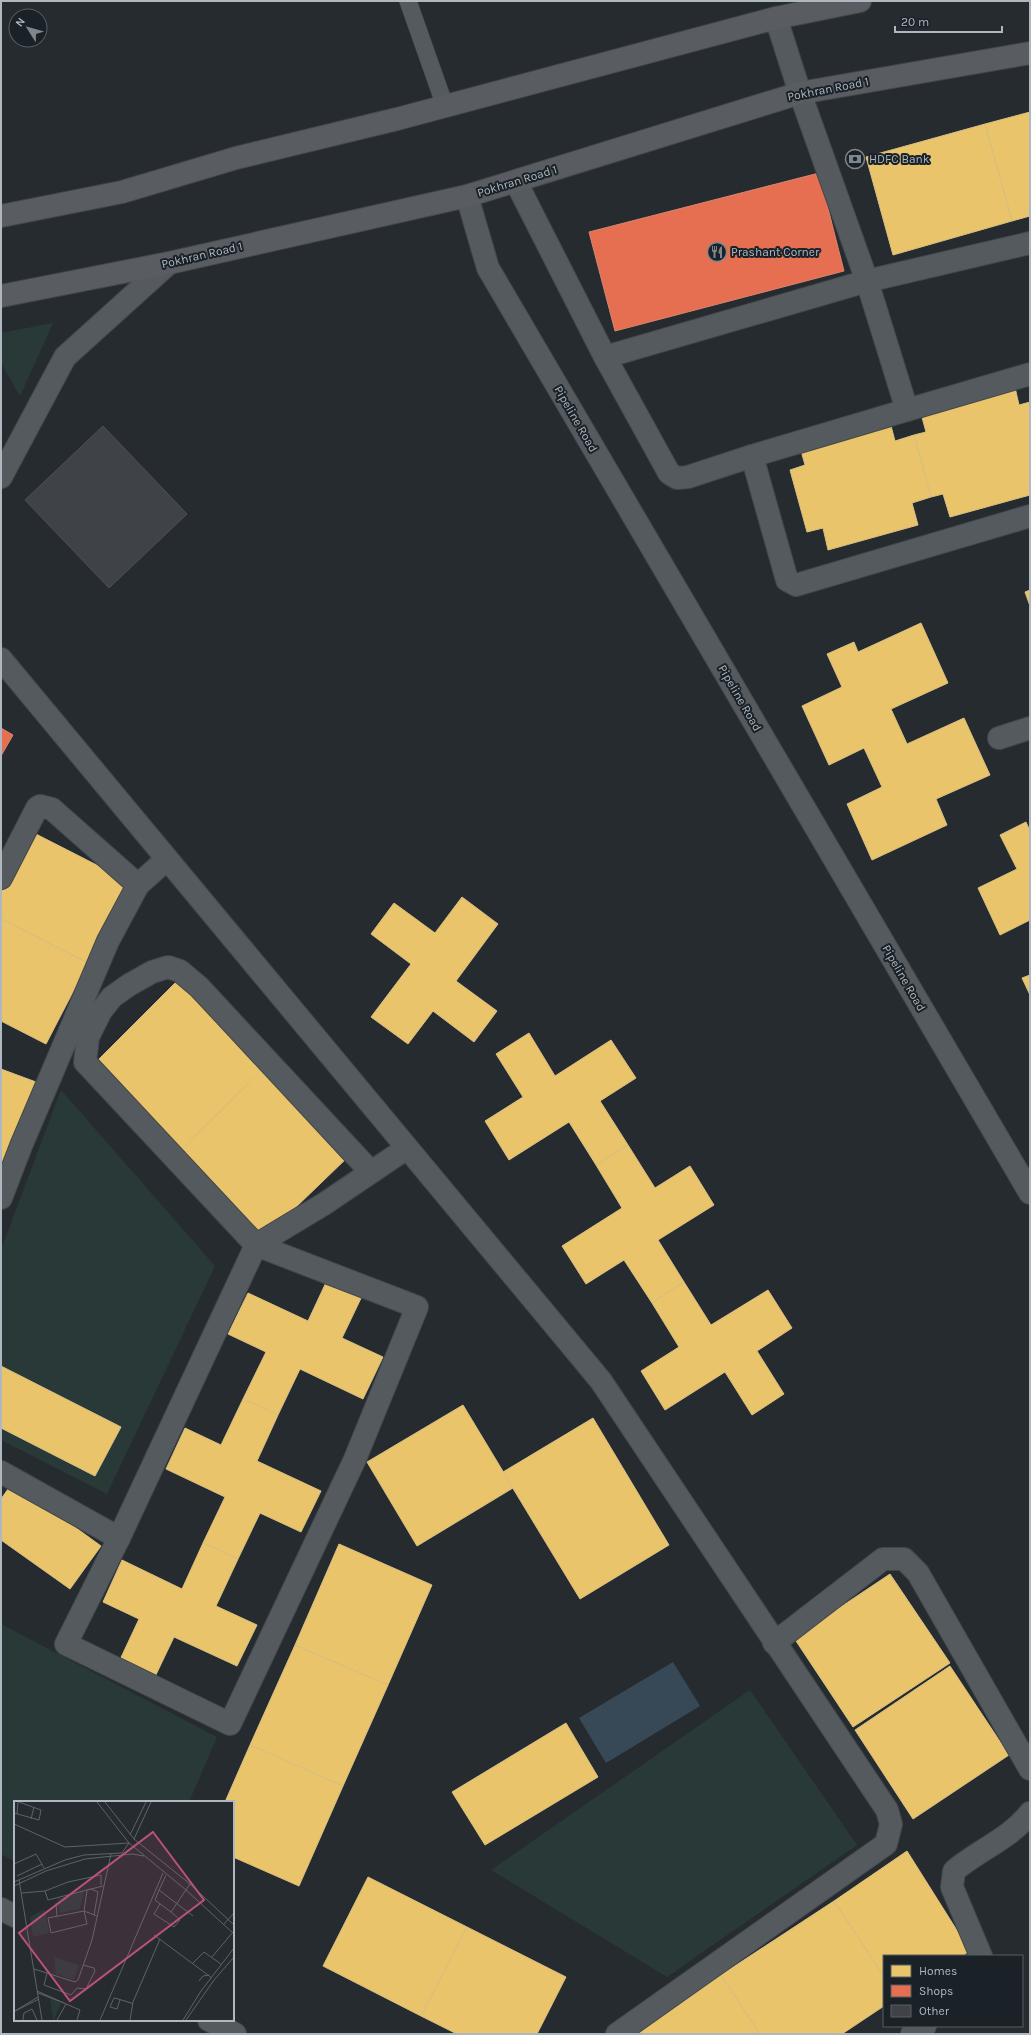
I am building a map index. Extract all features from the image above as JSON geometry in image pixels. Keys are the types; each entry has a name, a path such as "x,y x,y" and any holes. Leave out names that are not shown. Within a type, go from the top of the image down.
{"main road":[{"path":"1,216 122,192 236,158 398,119 776,18 860,1"},
{"name":"Pokhran Road 1","path":"1,296 169,263 458,198 516,182 800,93 1030,53"}],"street":[{"path":"776,18 800,93 867,281 907,410"},
{"path":"516,182 605,357 669,473 677,478 688,477 752,456 1030,374"},
{"name":"Pipeline Road","path":"458,198 488,268 1030,1193"},
{"path":"605,357 867,281 1030,243"},
{"path":"1,477 65,357 169,263"},
{"path":"752,456 787,580 796,585 1030,516"},
{"path":"1,659 600,1381 886,1810 890,1824 886,1844 617,2034"},
{"path":"999,738 1030,728"},
{"path":"1,878 37,808 40,806 52,809 138,885"},
{"path":"1,1198 21,1146 108,941 138,885 167,859"},
{"path":"370,1171 199,987 180,971 168,967 152,972 112,997 101,1010 88,1037 85,1062 256,1245 417,1306 355,1459 230,1724 66,1644 119,1538 256,1245 324,1204 370,1171 407,1148"},
{"path":"1,1472 119,1538"},
{"path":"774,1643 883,1559 904,1559 918,1573 1030,1769"},
{"path":"981,1955 952,1888 954,1871 967,1860 1022,1824 1030,1813"},
{"path":"1,1909 14,1916"},
{"path":"211,2021 235,2034"},
{"path":"912,2034 923,2027"}],"lane":[{"path":"408,1 445,106"}],"shaded area":[{"path":"53,323 20,396 1,363 1,333"},
{"path":"61,1090 215,1266 107,1494 1,1440 1,1250"},
{"path":"1,1624 217,1737 189,1801 14,1801 14,1861 1,1854"},
{"path":"750,1690 857,1845 667,1977 491,1870"}],"water":[{"path":"673,1662 700,1706 606,1763 579,1718"}],"building: Homes":[{"path":"1030,112 1030,216 1012,221 985,124"},
{"path":"985,124 1012,221 893,255 866,157"},
{"path":"1014,383 1019,405 1030,402 1030,495 950,517 943,494 931,497 914,435 926,432 920,410"},
{"path":"890,422 895,441 914,435 931,497 912,503 918,525 828,550 823,528 807,532 790,470 805,465 800,447"},
{"path":"1030,590 1030,606 1025,592"},
{"path":"921,623 948,683 891,709 907,744 964,718 990,775 936,799 947,825 872,860 847,804 882,787 864,748 829,765 802,706 842,687 827,654 854,642 858,652"},
{"path":"1026,822 1030,831 1030,920 1000,935 978,888 1017,869 1000,835"},
{"path":"32,832 130,882 88,963 1,919 1,893"},
{"path":"462,897 498,924 456,981 497,1011 474,1042 433,1011 408,1044 371,1017 411,964 371,934 394,903 435,933"},
{"path":"1,919 88,963 46,1044 1,1021"},
{"path":"1030,975 1030,995 1022,978"},
{"path":"177,981 263,1069 180,1151 94,1064"},
{"path":"529,1033 555,1076 611,1040 636,1078 600,1101 628,1145 596,1165 569,1122 509,1160 485,1121 523,1097 496,1054"},
{"path":"1,1069 36,1082 2,1170 1,1169"},
{"path":"263,1069 349,1156 265,1237 180,1151"},
{"path":"628,1145 655,1188 690,1166 714,1205 658,1240 684,1282 652,1303 624,1260 586,1284 562,1246 622,1208 596,1165"},
{"path":"329,1276 364,1292 342,1338 383,1357 363,1399 300,1369 278,1415 243,1399 266,1352 228,1334 248,1293 308,1321"},
{"path":"684,1282 711,1325 768,1290 792,1328 757,1351 784,1394 752,1415 725,1372 665,1410 641,1371 679,1347 652,1303"},
{"path":"1,1366 121,1427 95,1476 1,1428"},
{"path":"243,1399 278,1415 257,1461 321,1491 301,1532 260,1513 238,1559 203,1543 225,1497 166,1469 185,1428 221,1445"},
{"path":"463,1405 513,1488 417,1546 367,1462"},
{"path":"593,1418 669,1545 580,1599 503,1472"},
{"path":"13,1482 101,1546 70,1589 1,1540 1,1499"},
{"path":"203,1543 238,1559 216,1606 257,1625 237,1666 174,1637 152,1683 117,1666 139,1619 103,1602 122,1560 182,1589"},
{"path":"339,1544 432,1585 388,1685 295,1645"},
{"path":"890,1574 950,1663 853,1727 794,1638"},
{"path":"295,1645 388,1685 343,1786 250,1745"},
{"path":"950,1666 1009,1755 913,1819 855,1730"},
{"path":"566,1723 598,1777 485,1845 452,1792"},
{"path":"250,1745 343,1786 299,1886 234,1857 234,1801 225,1801"},
{"path":"907,1851 970,1951 964,1955 883,1955 883,1975 834,1901"},
{"path":"368,1877 467,1927 421,2016 323,1966"},
{"path":"834,1901 883,1975 883,2007 842,2034 760,2034 721,1975"},
{"path":"467,1927 566,1977 537,2034 457,2034 421,2016"},
{"path":"721,1975 760,2034 633,2034"}],"building: Shops":[{"name":"Prashant Corner","path":"819,173 844,271 615,331 589,232"},
{"path":"1,728 13,735 1,756"}],"building: Other":[{"path":"103,426 187,514 109,588 25,500"}],"place":[{"name":"HDFC Bank","path":"855,159"},
{"name":"Prashant Corner","path":"717,252"}]}
